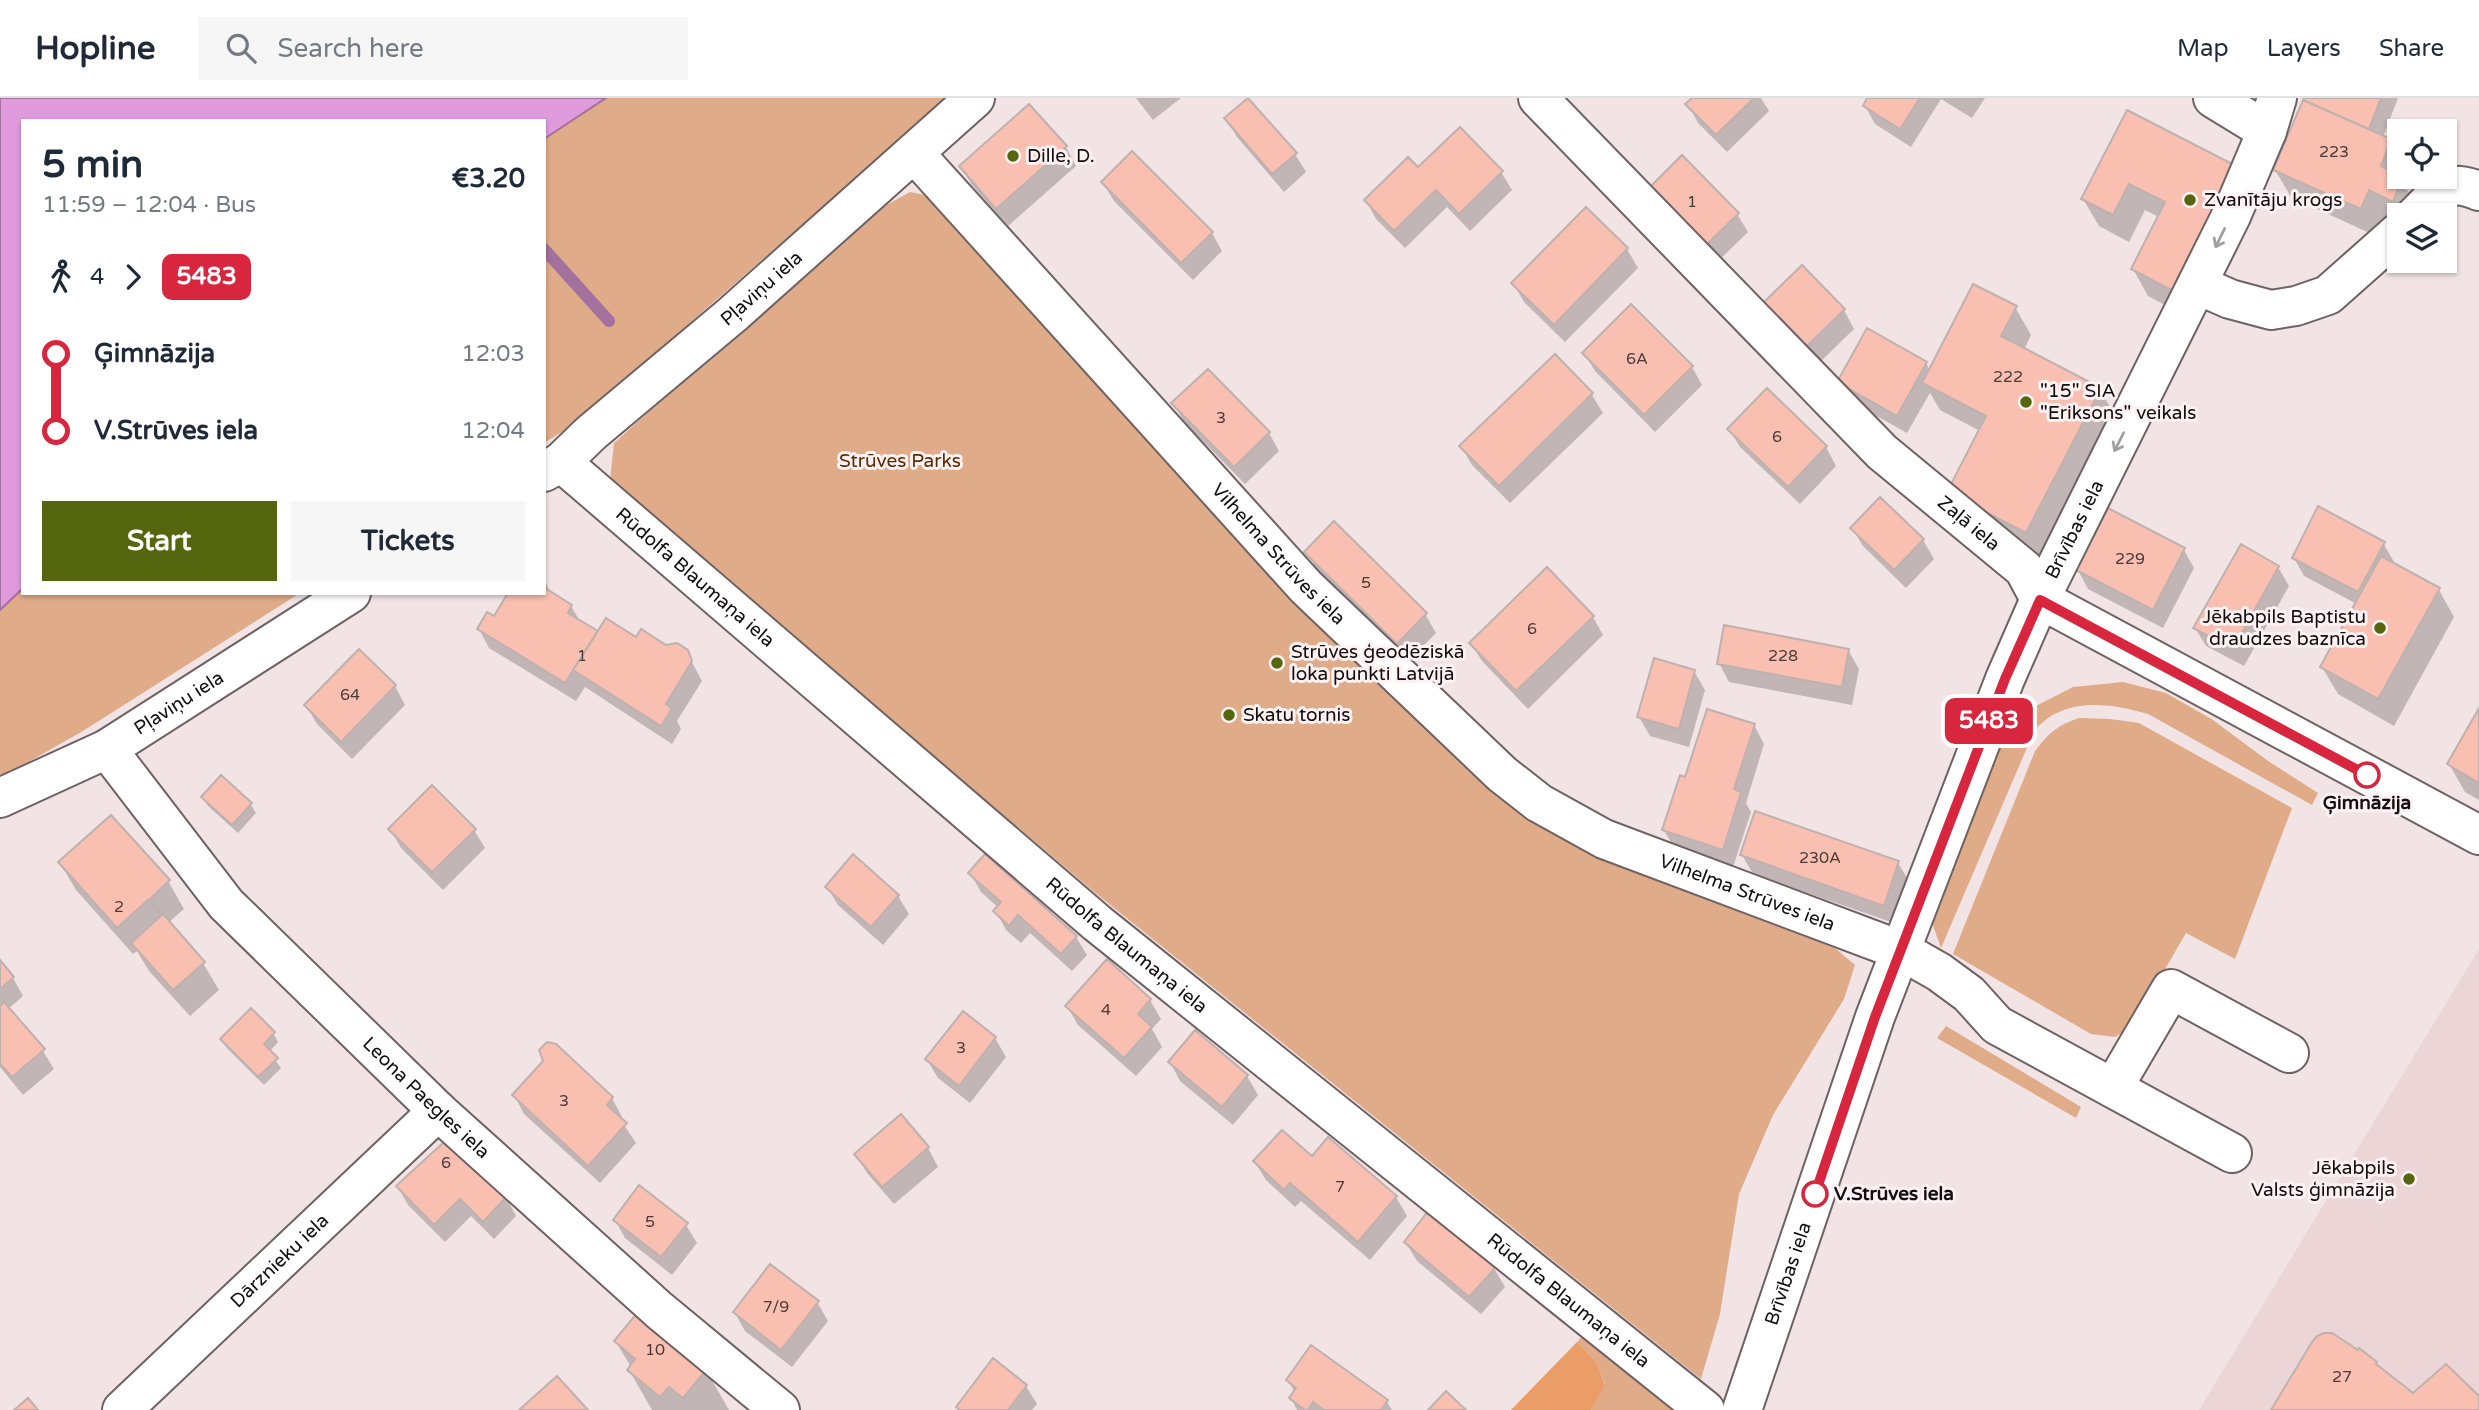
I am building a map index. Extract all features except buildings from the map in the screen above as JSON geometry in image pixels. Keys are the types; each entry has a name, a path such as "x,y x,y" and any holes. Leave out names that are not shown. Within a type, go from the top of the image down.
{"street":[{"name":"Pļaviņu iela","path":"553,467 975,98"},
{"name":"Zaļā iela","path":"1538,98 1882,452 2024,569 2040,600"},
{"path":"2213,98 2272,114"},
{"name":"Brīvības iela","path":"1742,1410 1875,1017 2005,679 2040,600 2231,216 2272,114"},
{"name":"Vilhelma Strūves iela","path":"914,153 1306,587 1502,774 1539,803 1604,839 1902,951 1939,972 1969,994 1997,1025 2232,1153"},
{"path":"2429,203 2445,188 2461,184 2479,191"},
{"path":"2198,285 2230,299 2271,310 2296,306 2328,295 2387,243"},
{"name":"Rūdolfa Blaumaņa iela","path":"553,467 1097,923 1705,1410"},
{"name":"Pļaviņu iela","path":"0,798 107,749 348,595"},
{"path":"2040,600 2479,835"},
{"name":"Leona Paegles iela","path":"107,749 226,904 438,1111 659,1310 780,1410"},
{"path":"2113,1088 2171,989 2289,1053"},
{"name":"Dārznieku iela","path":"122,1410 438,1111"}],"shaded area":[{"path":"0,98 606,98 546,138 546,119 21,119 21,590 0,610"},
{"name":"Jēkabpils Valsts ģimnāzija","path":"2479,949 2479,1410 2199,1410"},
{"path":"1577,1342 1598,1364 1605,1386 1591,1410 1511,1410"}],"green space":[{"path":"606,98 947,98 573,425 546,442 546,138"},
{"name":"Strūves Parks","path":"910,192 939,198 1593,849 1836,949 1855,965 1844,999 1773,1115 1739,1194 1720,1314 1701,1379 1093,891 610,481 614,443 870,214"},
{"path":"21,590 21,595 297,595 83,731 0,778 0,610"},
{"path":"2123,682 2166,693 2213,720 2268,761 2318,793 2312,805 2148,714 2102,705 2068,709 2051,716 2035,729 1941,948 1931,920 2001,745 2032,708 2073,687"},
{"path":"2079,718 2139,723 2292,808 2235,959 2186,933 2131,1028 2115,1037 2091,1034 1953,954 2035,751 2054,731"},
{"path":"1946,1026 2081,1107 2076,1118 1937,1038"},
{"path":"1584,1334 1684,1410 1591,1410 1605,1385 1598,1364 1577,1342"}],"waterway":[{"path":"546,251 609,321"}],"bus line":[{"name":"5483","path":"1815,1194 1875,1017 2005,679 2040,600 2367,775"}],"place":[{"name":"Dille, D.","path":"1013,156"},
{"name":"Zvanītāju krogs","path":"2190,200"},
{"name":"\"15\" SIA \"Eriksons\" veikals","path":"2026,402"},
{"name":"Jēkabpils Baptistu draudzes baznīca","path":"2380,628"},
{"name":"Strūves ģeodēziskā loka punkti Latvijā","path":"1277,663"},
{"name":"Skatu tornis","path":"1229,715"},
{"name":"Ģimnāzija","path":"2367,775"},
{"name":"Jēkabpils Valsts ģimnāzija","path":"2409,1179"},
{"name":"V.Strūves iela","path":"1815,1194"}]}
